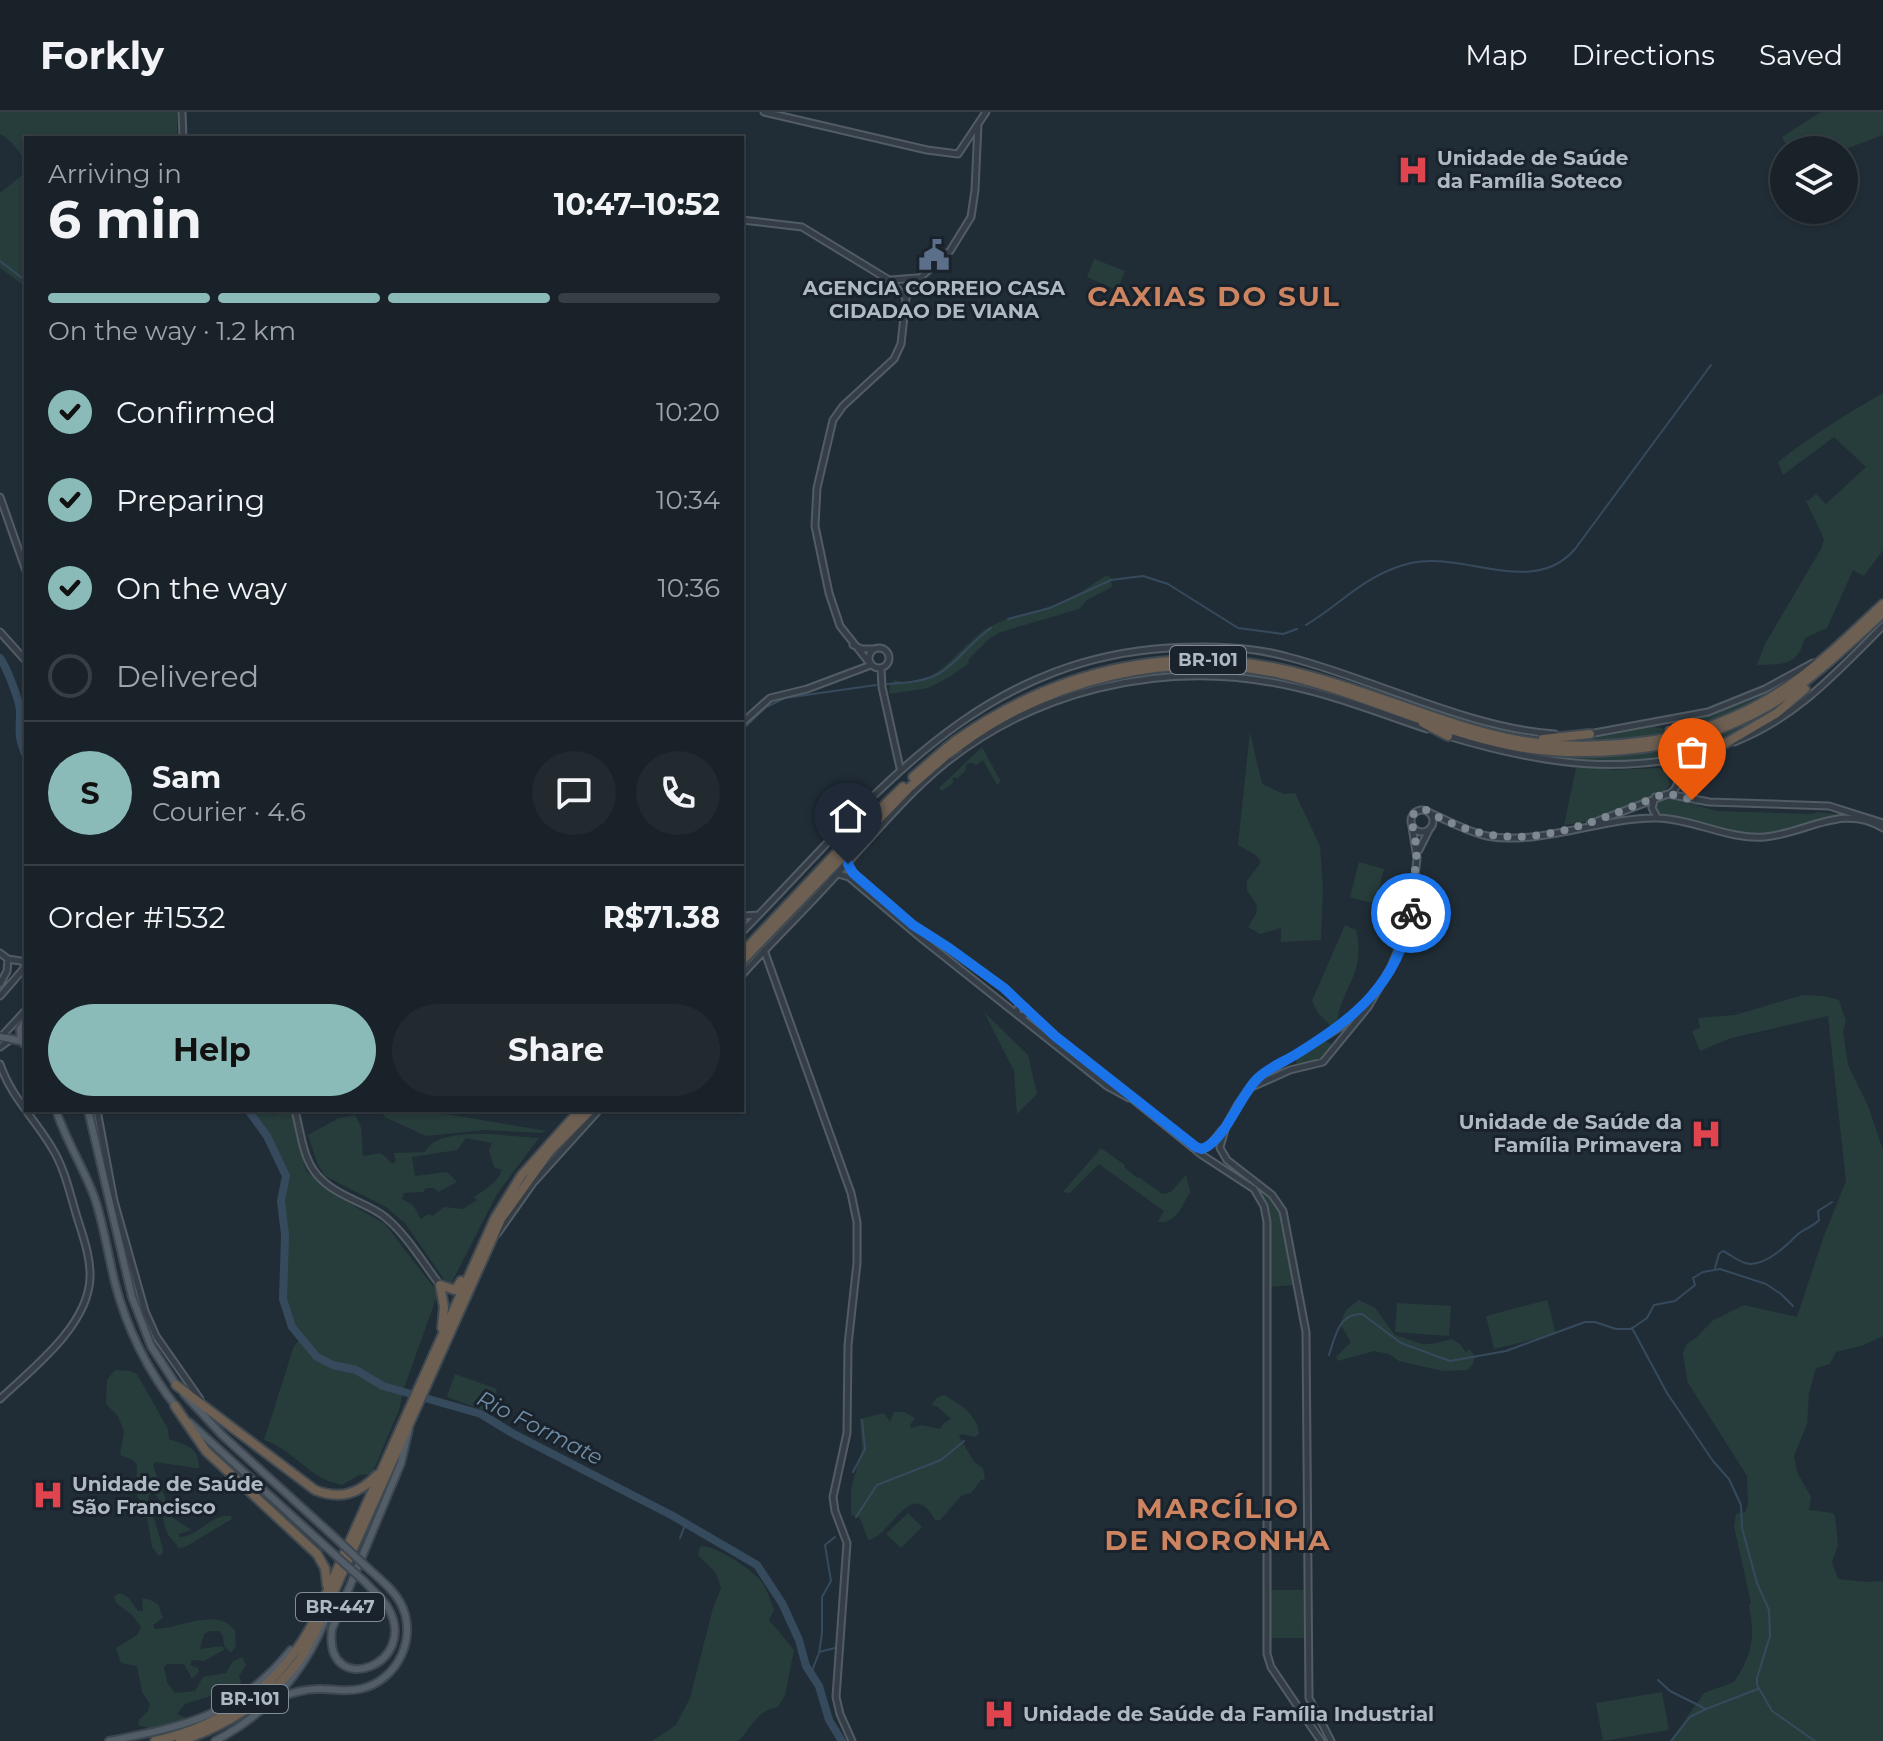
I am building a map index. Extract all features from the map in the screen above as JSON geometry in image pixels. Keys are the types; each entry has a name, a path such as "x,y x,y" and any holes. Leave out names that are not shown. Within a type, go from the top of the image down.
{"highway":[{"name":"BR-101","path":"744,959 879,818 952,750 998,720 1050,693 1102,678 1162,667 1224,667 1279,673 1485,739 1536,749 1599,752 1727,727 1772,706 1803,685 1883,604"},
{"name":"BR-101","path":"1833,654 1883,613"},
{"path":"1719,747 1785,707 1833,654"},
{"name":"BR-101","path":"744,951 854,834 1009,706 1078,678 1130,665 1191,660 1254,663 1308,675 1508,738 1585,746 1672,740"},
{"path":"1390,707 1448,736"},
{"path":"1508,738 1556,739 1590,734"},
{"name":"BR-101","path":"426,1381 480,1246 496,1217 521,1176 578,1112"},
{"name":"BR-101","path":"180,1741 247,1709 282,1680 297,1662 310,1642 384,1465 412,1412 493,1236 533,1172 589,1112"},
{"path":"440,1285 451,1290 458,1288 476,1249 496,1217"},
{"path":"440,1285 444,1307 441,1339"},
{"path":"176,1385 306,1484 325,1494 341,1496 357,1491 373,1480 384,1465"},
{"path":"175,1406 206,1451 317,1554 326,1572 326,1602"},
{"name":"BR-101","path":"155,1741 201,1727 243,1704 291,1659 326,1602 410,1423 412,1412"}],"main road":[{"path":"23,1044 20,1029 24,1022"},
{"path":"1,1038 23,1044"},
{"name":"BR-447","path":"57,1112 65,1138 85,1174 115,1282 130,1327 149,1369 175,1406 207,1439 324,1545 365,1582 387,1607 394,1632 391,1647 383,1660 371,1668 359,1670 347,1667 335,1656 331,1644 332,1629 401,1463 410,1423"},
{"name":"BR-447","path":"88,1113 136,1310 156,1356 211,1426 395,1594 405,1616 405,1646 394,1669 379,1682 361,1689 306,1690 274,1699"},
{"path":"215,1741 242,1725 274,1699 303,1665 315,1645 326,1602"},
{"path":"109,1741 176,1727 224,1708 243,1696 274,1668 315,1619"}],"street":[{"path":"182,112 183,136"},
{"path":"764,112 927,150 958,154 986,112"},
{"path":"853,644 862,649 883,649 889,655 888,664 881,668 871,665 853,644 838,622 827,586 815,526 816,497 833,420 843,406 894,359 902,338 906,298 918,278 946,256 958,240 973,207 978,124"},
{"path":"744,220 802,227 889,280 906,298"},
{"path":"889,280 918,278"},
{"path":"0,497 24,565"},
{"path":"744,973 952,750 1035,709 1074,695 1132,680 1190,674 1273,682 1448,736 1519,754 1591,765 1623,766 1675,760 1757,732 1788,715 1813,696 1883,626"},
{"path":"0,632 24,659"},
{"path":"744,930 900,768 939,736 985,705 1030,682 1100,658 1159,649 1224,647 1254,650 1303,661 1501,726 1550,734 1590,734 1714,710 1751,696 1833,654"},
{"path":"871,665 868,657 875,649"},
{"path":"744,721 770,698 807,689 871,665"},
{"path":"881,668 882,687 900,768"},
{"path":"1664,762 1672,755 1671,722 1685,717"},
{"path":"1657,721 1680,754 1690,756"},
{"path":"939,736 952,750"},
{"path":"1672,740 1678,774 1686,792 1700,802"},
{"path":"1575,828 1668,794 1678,785 1682,763 1690,756"},
{"path":"1664,762 1678,774"},
{"path":"1668,794 1700,802 1827,806 1883,826"},
{"path":"1656,797 1652,808 1660,818"},
{"path":"1417,858 1413,813 1422,809 1481,834 1499,838 1660,818 1754,837 1845,817 1883,826"},
{"path":"1252,1087 1296,1068 1323,1062 1368,1007 1405,935 1411,914 1417,858 1421,842 1431,828 1433,817 1430,813"},
{"path":"1412,827 1420,832 1452,823"},
{"path":"849,862 851,871 898,916 983,972 1055,1036 1210,1159 1254,1189 1266,1213 1267,1654 1271,1667 1321,1741"},
{"path":"838,874 849,876 1107,1086 1144,1107"},
{"path":"744,916 759,915"},
{"path":"764,950 851,1193 857,1222 857,1263 848,1345 847,1433 833,1502 847,1543 836,1697 852,1741"},
{"path":"0,953 24,963"},
{"path":"0,984 7,971 8,959"},
{"path":"0,996 24,966"},
{"path":"1210,1159 1205,1153 1209,1146 1258,1078 1325,1037 1357,1013 1378,989"},
{"path":"1019,1015 1025,1015 1025,1007"},
{"path":"1,1038 24,1012"},
{"path":"1325,1037 1331,1040 1334,1051"},
{"path":"0,1047 11,1039"},
{"path":"1293,1078 1296,1068 1294,1056"},
{"path":"0,1064 24,1109"},
{"path":"0,1399 60,1339 80,1313 90,1276 82,1231 65,1176 50,1144 26,1112"},
{"path":"97,1112 114,1201 145,1311 156,1336 179,1371 220,1420"},
{"path":"295,1112 313,1173 324,1184 385,1217 399,1230 440,1285"},
{"path":"493,1236 500,1231 549,1164 597,1112"},
{"path":"1210,1159 1220,1157 1226,1126"},
{"path":"1196,1147 1209,1146 1220,1150 1230,1163 1262,1185 1278,1202 1286,1221 1306,1332 1309,1698 1331,1741"}],"green space":[{"path":"0,112 177,112 177,136 24,136 24,162 16,148 0,134"},
{"path":"1821,112 1883,112 1883,135 1858,144 1858,136 1784,136"},
{"path":"24,174 24,286 0,268 0,193"},
{"path":"1094,259 1125,271 1117,290 1087,277"},
{"path":"1883,393 1883,550 1864,576 1853,570 1827,628 1805,638 1798,655 1788,662 1757,665 1765,644 1824,539 1805,499 1808,501 1816,494 1826,504 1866,467 1834,437 1783,475 1778,462"},
{"path":"1107,575 1111,578 1112,587 1087,600 1079,609 1001,632 990,638 968,660 969,663 951,676 928,688 889,694 890,685 895,680 908,682 933,675 992,626 1066,600"},
{"path":"1796,676 1738,711 1673,732 1675,720 1738,704"},
{"path":"1787,702 1720,742 1687,753 1677,748 1729,731"},
{"path":"1437,728 1498,745 1552,754 1607,755 1669,749 1664,759 1579,761 1518,754 1462,739"},
{"path":"1662,728 1667,733 1613,741 1555,741"},
{"path":"1250,732 1262,784 1284,794 1295,793 1320,846 1323,887 1321,940 1281,942 1281,928 1260,934 1248,927 1256,914 1257,905 1247,890 1247,881 1261,862 1256,855 1238,845"},
{"path":"982,747 1001,782 997,785 983,760 976,765 967,764 965,771 957,779 952,779 954,782 942,791 939,788"},
{"path":"1576,768 1612,770 1659,768 1666,772 1670,784 1663,792 1638,806 1605,817 1564,825"},
{"path":"1666,796 1716,811 1853,815 1758,835 1661,816 1654,807 1655,801"},
{"path":"1359,862 1384,869 1375,904 1350,897"},
{"path":"1345,925 1356,930 1358,958 1337,1021 1331,1026 1318,1013 1312,1001"},
{"path":"1803,995 1839,1000 1846,1021 1843,1031 1848,1065 1868,1106 1883,1150 1883,1336 1836,1352 1830,1364 1816,1368 1809,1393 1807,1424 1794,1456 1797,1472 1811,1497 1809,1510 1833,1513 1835,1516 1838,1545 1832,1562 1838,1579 1883,1581 1883,1741 1670,1741 1704,1693 1734,1682 1749,1654 1752,1636 1751,1603 1734,1526 1736,1514 1745,1512 1748,1505 1747,1476 1687,1381 1683,1353 1686,1345 1712,1321 1744,1305 1797,1317 1846,1181 1828,1016 1731,1038 1700,1051 1692,1031 1700,1028 1698,1018 1735,1015"},
{"path":"984,1012 1028,1055 1037,1094 1017,1114 1014,1071"},
{"path":"1325,1041 1333,1048 1321,1061 1297,1066 1295,1058"},
{"path":"249,1112 271,1112 272,1115 292,1112 306,1171 335,1195 385,1224 438,1293 399,1410 372,1474 359,1475 342,1485 320,1477 284,1450 264,1440 294,1346 300,1339 292,1327 282,1295 285,1235 282,1194 286,1176 267,1136"},
{"path":"382,1112 434,1112 547,1131 485,1130 426,1136 385,1117"},
{"path":"355,1115 361,1127 363,1156 381,1153 393,1164 396,1161 394,1153 425,1152 433,1143 460,1135 539,1138 497,1194 452,1282 446,1282 405,1223 386,1207 325,1176 308,1135 339,1118","holes":["466,1138 492,1143 489,1150 494,1167 502,1170 500,1175 474,1197 477,1200 463,1209 444,1207 433,1216 428,1214 421,1219 413,1205 402,1199 404,1193 423,1192 426,1188 434,1188 438,1192 457,1182 447,1172 415,1176 412,1157 457,1150"]},
{"path":"1101,1148 1162,1194 1171,1192 1186,1175 1190,1192 1178,1213 1169,1220 1158,1222 1164,1211 1099,1164 1070,1193 1063,1192"},
{"path":"1262,1187 1281,1212 1293,1285 1268,1287 1270,1226 1269,1214 1260,1193"},
{"path":"1359,1300 1375,1308 1395,1335 1422,1344 1452,1339 1466,1353 1469,1349 1475,1356 1473,1364 1467,1370 1443,1371 1399,1361 1389,1354 1374,1351 1338,1361 1336,1357 1351,1342 1340,1324 1346,1310"},
{"path":"1547,1300 1556,1334 1494,1349 1486,1316"},
{"path":"1397,1303 1451,1306 1449,1336 1395,1332"},
{"path":"115,1370 137,1374 168,1429 169,1439 189,1447 198,1460 199,1468 155,1462 153,1465 172,1517 191,1530 179,1534 179,1537 193,1533 217,1518 231,1516 232,1519 185,1547 178,1548 167,1532 160,1504 152,1490 148,1498 163,1549 159,1556 152,1547 148,1522 136,1492 137,1465 120,1455 124,1431 118,1416 106,1404 107,1380"},
{"path":"455,1374 497,1389 488,1412 447,1397"},
{"path":"944,1395 962,1406 978,1427 979,1434 975,1437 959,1436 974,1462 983,1468 985,1479 971,1493 962,1495 940,1520 935,1520 918,1503 909,1506 876,1537 868,1540 860,1518 851,1515 851,1489 862,1450 860,1419 884,1413 890,1422 894,1412 904,1412 915,1418 911,1428 921,1425 940,1429 951,1419 932,1405 936,1398"},
{"path":"908,1513 922,1527 901,1548 886,1534"},
{"path":"703,1546 742,1564 765,1587 774,1610 769,1620 794,1650 785,1695 778,1707 759,1716 738,1741 652,1741 676,1725 690,1698 721,1588 716,1573 698,1555"},
{"path":"1270,1590 1305,1590 1305,1638 1270,1638"},
{"path":"120,1593 128,1597 138,1611 143,1611 142,1599 158,1604 163,1618 153,1625 155,1629 209,1619 228,1624 235,1631 236,1646 231,1653 224,1646 219,1631 204,1634 200,1649 222,1646 224,1650 204,1661 192,1660 190,1665 198,1668 199,1672 192,1679 184,1664 167,1664 164,1667 167,1682 175,1693 195,1691 203,1677 226,1673 233,1661 242,1657 246,1665 239,1676 242,1686 185,1704 177,1714 186,1718 176,1724 156,1728 138,1725 150,1704 142,1692 137,1666 121,1663 116,1648 137,1635 141,1627 131,1614 116,1603 114,1596"},
{"path":"1662,1692 1669,1730 1603,1741 1596,1703"}],"waterway":[{"path":"0,261 24,279"},
{"path":"1306,625 1368,581 1411,563 1432,561 1519,572 1539,570 1558,563 1575,549 1711,365"},
{"path":"1008,619 1050,608 1111,580 1143,576 1168,584 1238,628 1283,634 1297,629"},
{"path":"887,684 907,683 938,674 991,628"},
{"name":"Rio Formate","path":"0,658 18,700 20,738 24,750"},
{"path":"744,728 766,707 785,698 876,685"},
{"name":"Rio Formate","path":"249,1112 267,1136 286,1176 281,1201 285,1235 283,1299 292,1327 317,1357 333,1365 356,1370 383,1386 481,1414 673,1516 757,1565 782,1603 799,1640 806,1666 819,1686 829,1720 842,1741"},
{"path":"1715,1268 1723,1251 1747,1264 1771,1257 1817,1222 1818,1211 1832,1202"},
{"path":"1329,1355 1343,1322 1348,1317 1362,1314 1401,1343 1450,1361 1506,1351 1585,1322 1631,1329 1647,1318 1654,1305 1675,1301 1695,1285 1693,1278 1703,1272 1720,1269 1766,1284 1793,1306"},
{"path":"1632,1328 1667,1393 1713,1461 1729,1479 1741,1505 1742,1528 1757,1583 1769,1610 1770,1636 1757,1685 1772,1711 1815,1741"},
{"path":"853,1472 865,1449 862,1420"},
{"path":"856,1517 877,1485 941,1460 964,1441"},
{"path":"680,1538 686,1523"},
{"path":"811,1673 819,1653 822,1633 822,1597 831,1581 825,1545 835,1537"},
{"path":"819,1652 835,1648"},
{"path":"1658,1680 1670,1691 1704,1708"},
{"path":"1671,1741 1690,1717 1758,1689"}],"way so far":[{"path":"1411,913 1417,850 1411,817 1417,810 1426,810 1452,823 1499,838 1575,828 1661,795 1671,794 1692,800"}],"place":[{"name":"Unidade de Saúde da Família Soteco","path":"1413,170"},
{"name":"AGENCIA CORREIO CASA CIDADAO DE VIANA","path":"934,255"},
{"name":"Unidade de Saúde da Família Primavera","path":"1706,1134"},
{"name":"Unidade de Saúde São Francisco","path":"48,1495"},
{"name":"Unidade de Saúde da Família Industrial","path":"999,1714"}],"district":[{"name":"CAXIAS DO SUL","path":"1214,296"},
{"name":"MARCÍLIO DE NORONHA","path":"1218,1524"}],"route":[{"path":"848,864 853,873 913,925 990,977 1047,1030 1198,1149 1211,1145 1258,1078 1342,1026 1363,1007 1391,967 1411,913"}]}
